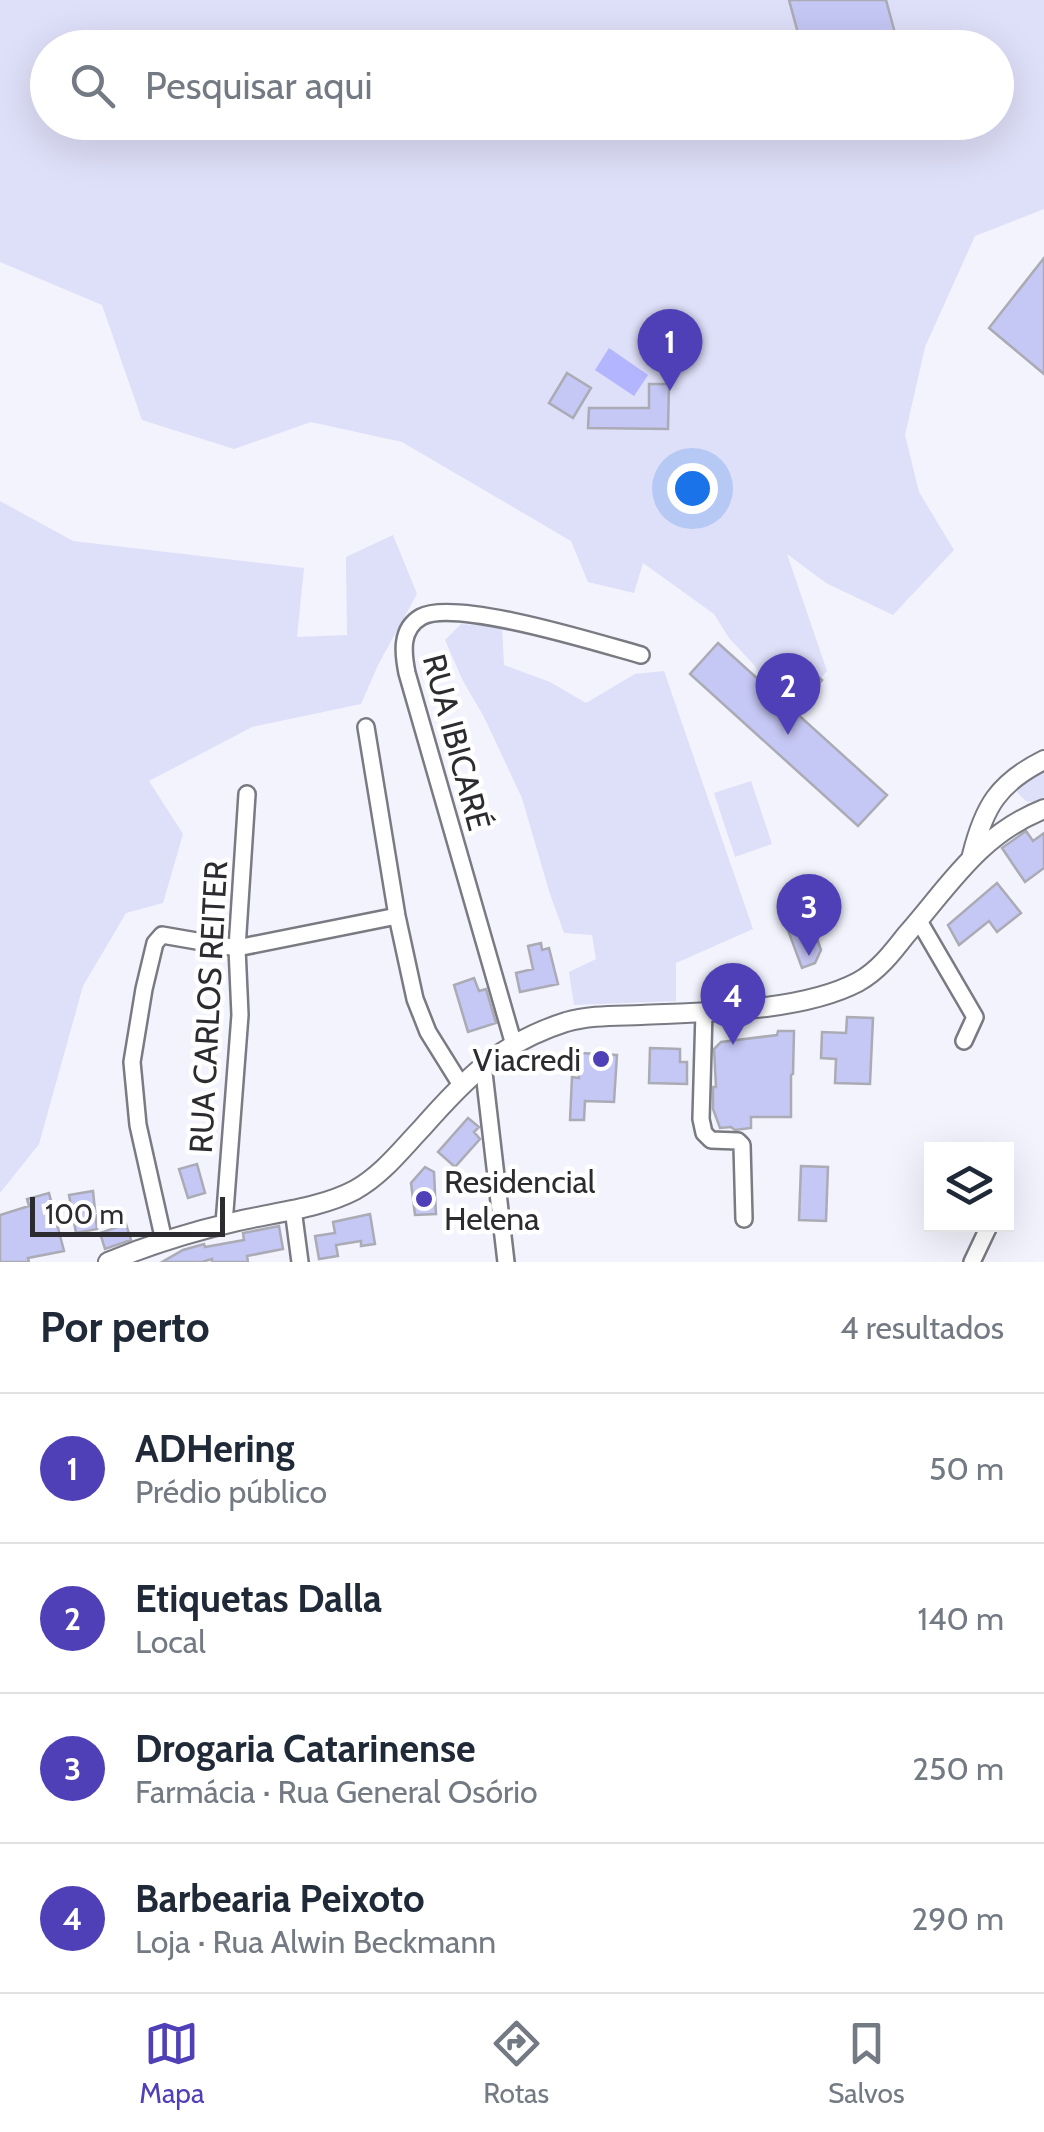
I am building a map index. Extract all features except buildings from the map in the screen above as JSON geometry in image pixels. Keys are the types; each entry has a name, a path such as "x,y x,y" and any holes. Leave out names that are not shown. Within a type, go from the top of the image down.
{"main road":[{"path":"972,856 984,814 1012,780 1044,760"},
{"path":"1012,780 1011,799 1021,809 1038,811"},
{"path":"115,1261 164,1241 332,1200 357,1189 378,1174 483,1064 547,1029 578,1018 757,1008 804,1000 856,984 879,967 972,856 1038,811"}],"street":[{"name":"RUA IBICARÉ","path":"514,1045 407,672 403,650 408,630 420,618 437,612 498,617 642,656"},
{"path":"366,727 415,999 428,1032 460,1085"},
{"name":"RUA CARLOS REITER","path":"224,1224 240,1015 238,948 246,794"},
{"path":"164,1241 138,1125 132,1062 155,942 162,935 238,948 397,916"},
{"path":"919,921 975,1017 964,1041"},
{"path":"704,1012 701,1119 704,1133 711,1140 738,1141 742,1145 744,1219"},
{"path":"483,1064 506,1262"},
{"path":"292,1209 300,1262"},
{"path":"972,1262 986,1232"}],"shaded area":[{"path":"0,0 1044,0 1044,209 975,236 925,347 905,435 919,492 954,550 893,615 826,583 787,554 827,671 796,706 762,678 714,614 643,563 634,593 588,582 571,541 402,442 311,422 234,449 142,420 102,305 0,262"},
{"path":"0,501 73,541 304,568 297,637 347,635 346,557 393,535 417,594 361,704 252,727 149,781 183,834 163,903 126,913 83,986 39,1144 0,1193"},
{"path":"461,624 502,627 504,665 550,682 586,703 635,674 664,671 753,929 676,963 676,1001 574,1005 569,972 596,959 592,935 564,933 522,798 445,640"},
{"path":"1044,769 1044,797 1026,801 1017,792 1018,786"},
{"path":"751,781 772,844 735,857 714,793"}],"water":[{"path":"609,348 648,375 634,396 595,370"}],"place":[{"name":"ADHering","path":"670,391"},
{"name":"Etiquetas Dalla","path":"788,735"},
{"name":"Drogaria Catarinense","path":"809,956"},
{"name":"Barbearia Peixoto","path":"733,1045"},
{"name":"Viacredi","path":"601,1059"},
{"name":"Residencial Helena","path":"424,1199"}]}
